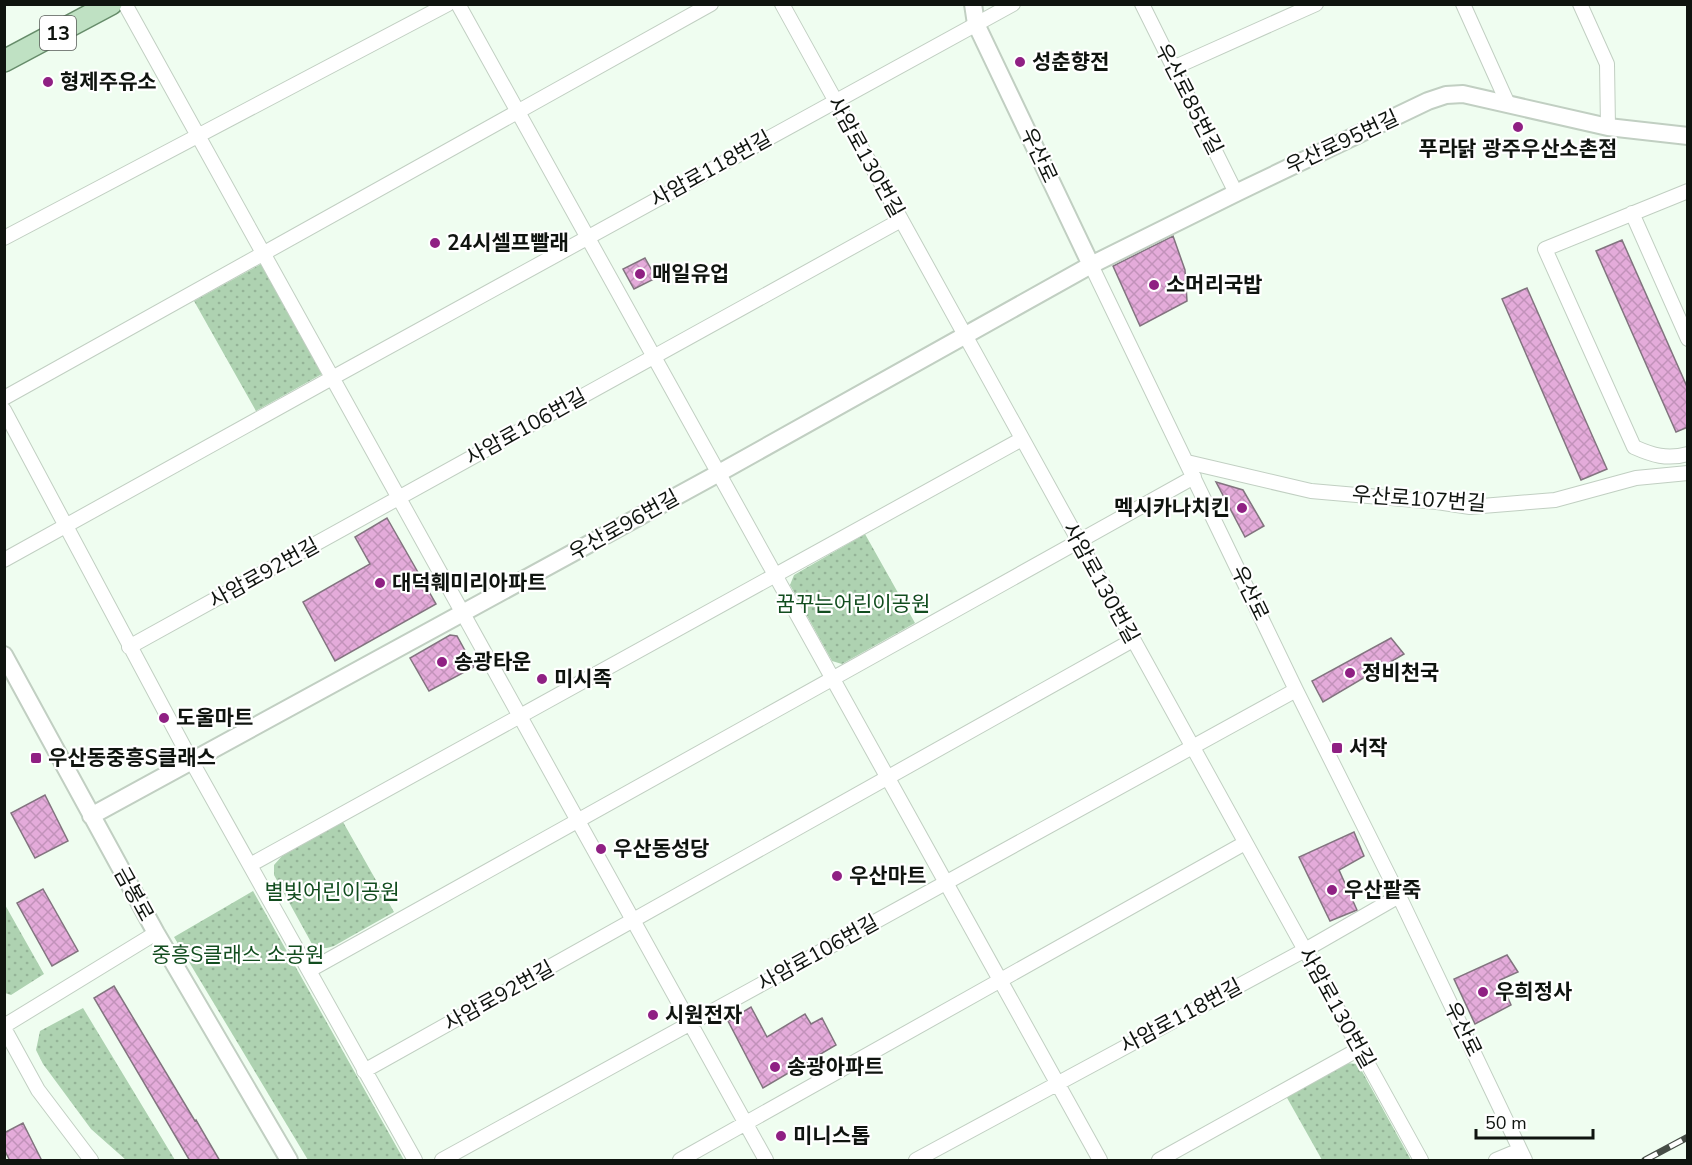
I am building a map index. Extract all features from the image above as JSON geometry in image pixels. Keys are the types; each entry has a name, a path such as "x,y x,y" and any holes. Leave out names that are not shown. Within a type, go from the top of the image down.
{"main road":[{"name":"13","path":"4,61 111,4"}],"street":[{"path":"125,4 766,1161"},
{"path":"4,238 448,4"},
{"path":"458,4 1100,1161"},
{"path":"4,398 711,4"},
{"name":"사암로130번길","path":"782,4 1421,1161"},
{"name":"우산로","path":"973,4 976,24 1091,265 1523,1155"},
{"path":"835,101 1013,4"},
{"name":"우산로85번길","path":"1142,4 1236,192"},
{"path":"1173,68 1316,4"},
{"path":"1463,4 1508,104"},
{"path":"1580,4 1607,64 1608,126"},
{"name":"우산로95번길","path":"1091,265 1236,192 1428,101 1446,95 1463,94 1608,126 1688,136"},
{"name":"사암로118번길","path":"588,237 835,101"},
{"path":"1688,191 1545,249 1634,447 1656,456 1676,458 1688,454"},
{"path":"1632,213 1688,339"},
{"path":"654,356 901,219"},
{"path":"4,560 588,237"},
{"name":"우산로96번길","path":"91,816 966,337 1091,265"},
{"name":"사암로106번길","path":"399,498 654,356"},
{"path":"4,410 129,647 415,1161"},
{"path":"250,865 1022,439"},
{"name":"우산로107번길","path":"1187,462 1311,490 1470,507 1555,500 1636,478 1688,474"},
{"path":"310,970 1194,477"},
{"name":"사암로92번길","path":"129,647 399,498"},
{"path":"633,921 1133,640"},
{"name":"금봉로","path":"4,655 156,933 288,1161"},
{"path":"946,882 1296,690"},
{"path":"680,1161 1245,843"},
{"name":"사암로106번길","path":"690,1023 946,882"},
{"name":"사암로118번길","path":"1056,1083 1305,950 1399,896"},
{"name":"사암로92번길","path":"364,1071 633,921"},
{"path":"91,1161 38,1090 4,1027 156,933"},
{"path":"442,1161 690,1023"},
{"path":"1159,1161 1359,1049"},
{"path":"916,1161 1056,1083"},
{"path":"1496,1161 1523,1155"}],"green space":[{"path":"261,264 322,374 256,411 194,301"},
{"name":"꿈꾸는어린이공원","path":"865,534 915,623 842,664 832,661 790,585 794,575"},
{"name":"별빛어린이공원","path":"343,822 394,912 334,946 320,948 312,944 274,875 274,865 282,856"},
{"name":"중흥S클래스 소공원","path":"253,891 404,1160 308,1160 174,937"},
{"path":"4,903 44,974 11,995 5,993"},
{"path":"83,1008 175,1160 126,1160 91,1129 43,1064 36,1050 40,1031"},
{"path":"1346,1063 1358,1064 1411,1160 1322,1160 1286,1096"}],"building":[{"name":"소머리국밥","path":"1173,236 1185,270 1187,301 1140,326 1113,266"},
{"path":"1622,240 1688,389 1688,427 1676,432 1596,251"},
{"name":"매일유업","path":"645,258 656,278 634,289 623,269"},
{"path":"1527,288 1607,469 1581,480 1502,299"},
{"name":"멕시카나치킨","path":"1216,482 1243,490 1264,526 1245,537"},
{"name":"대덕훼미리아파트","path":"387,518 436,604 335,661 303,602 370,564 355,537"},
{"name":"송광타운","path":"450,635 457,636 474,667 429,691 410,658"},
{"name":"정비천국","path":"1391,638 1404,654 1323,702 1312,681"},
{"path":"45,795 68,841 35,858 11,813"},
{"name":"우산팥죽","path":"1354,832 1364,856 1339,870 1357,910 1330,921 1299,857"},
{"path":"43,889 78,951 52,966 17,903"},
{"name":"우희정사","path":"1507,955 1518,972 1500,980 1511,1005 1475,1024 1454,979"},
{"path":"114,986 220,1161 190,1161 94,998"},
{"name":"송광아파트","path":"751,1007 767,1037 805,1014 811,1024 822,1018 836,1045 763,1088 728,1021"},
{"path":"23,1123 42,1161 10,1161 4,1149 4,1133"}],"railway":[{"path":"1645,1160 1688,1137"}],"place":[{"name":"성춘향전","path":"1020,62"},
{"name":"형제주유소","path":"48,82"},
{"name":"푸라닭 광주우산소촌점","path":"1518,127"},
{"name":"24시셀프빨래","path":"435,243"},
{"name":"매일유업","path":"640,274"},
{"name":"소머리국밥","path":"1154,285"},
{"name":"멕시카나치킨","path":"1242,508"},
{"name":"대덕훼미리아파트","path":"380,583"},
{"name":"송광타운","path":"442,662"},
{"name":"정비천국","path":"1350,673"},
{"name":"미시족","path":"542,679"},
{"name":"도울마트","path":"164,718"},
{"name":"서작","path":"1337,748"},
{"name":"우산동중흥S클래스","path":"36,758"},
{"name":"우산동성당","path":"601,849"},
{"name":"우산마트","path":"837,876"},
{"name":"우산팥죽","path":"1332,890"},
{"name":"우희정사","path":"1483,992"},
{"name":"시원전자","path":"653,1015"},
{"name":"송광아파트","path":"775,1067"},
{"name":"미니스톱","path":"781,1136"}]}
